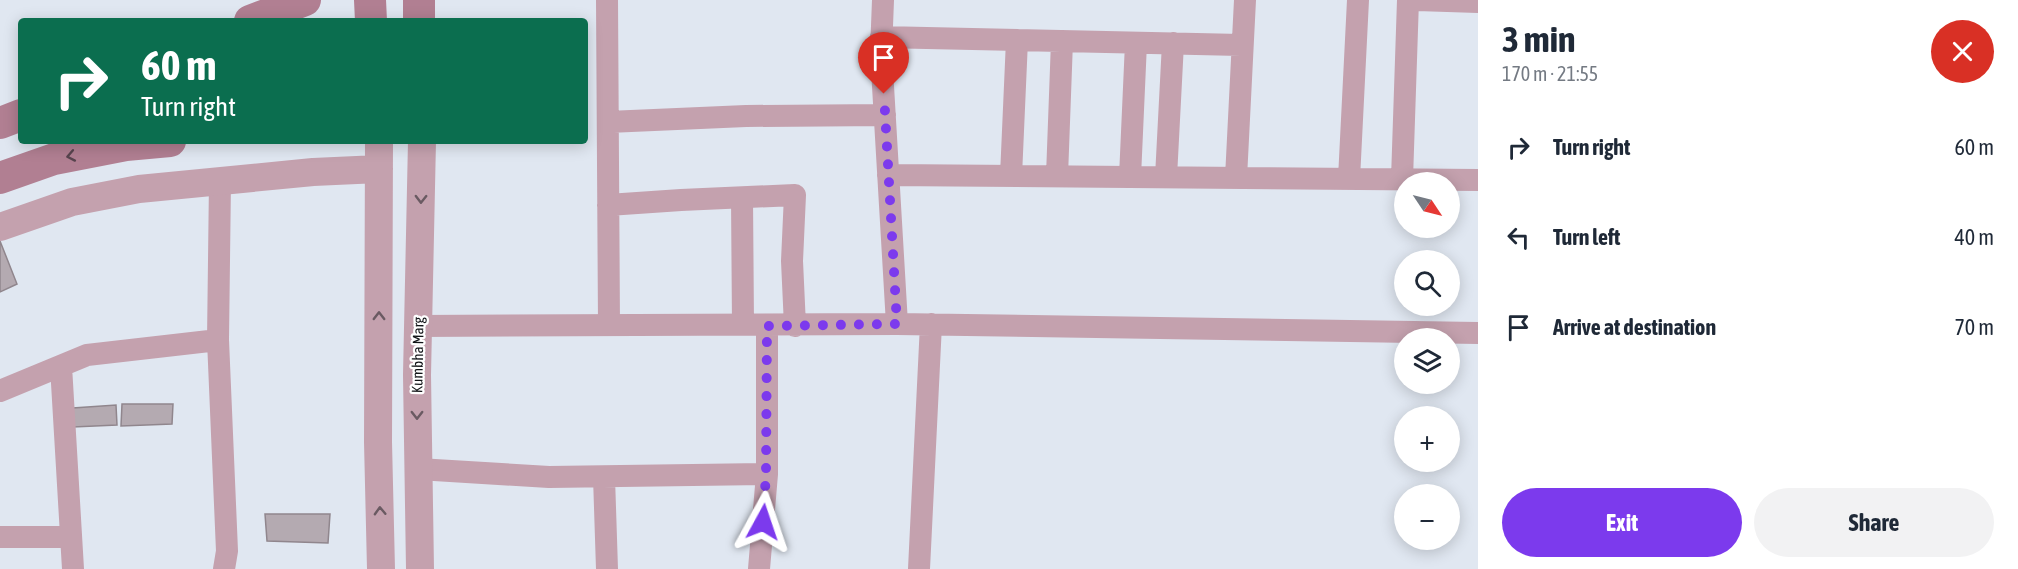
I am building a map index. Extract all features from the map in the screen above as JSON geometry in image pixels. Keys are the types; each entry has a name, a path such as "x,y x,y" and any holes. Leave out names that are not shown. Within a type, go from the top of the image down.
{"main road":[{"path":"258,18 305,0"},
{"path":"370,0 371,18"},
{"path":"419,0 419,18"},
{"path":"0,123 18,116"},
{"path":"0,178 54,159 137,144"}],"street":[{"path":"607,0 609,325"},
{"path":"883,0 881,37 897,324"},
{"path":"1236,178 1245,0"},
{"path":"1349,179 1358,0"},
{"path":"1402,172 1408,0"},
{"path":"1417,0 1478,2"},
{"path":"881,37 1241,45"},
{"path":"1011,176 1017,40"},
{"path":"1057,176 1062,41"},
{"path":"1130,177 1136,43"},
{"path":"1166,177 1173,44"},
{"path":"608,122 746,116 885,115"},
{"path":"379,144 378,442 381,569"},
{"name":"Kumbha Marg","path":"420,569 418,326 422,144"},
{"path":"0,227 72,202 139,189 313,172 379,169"},
{"path":"888,175 1394,179"},
{"path":"1460,180 1478,180"},
{"path":"220,181 218,340 227,551 224,569"},
{"path":"608,205 795,195 792,261 795,326"},
{"path":"742,198 742,324"},
{"path":"418,326 932,324 1478,333"},
{"path":"919,569 932,324"},
{"path":"759,569 766,474 767,326"},
{"path":"0,391 87,355 218,340"},
{"path":"61,366 73,569"},
{"path":"418,469 549,477 766,474"},
{"path":"604,477 606,569"},
{"path":"0,537 71,537"}],"building":[{"path":"0,241 17,284 0,292"},
{"path":"122,404 173,404 172,424 121,426"},
{"path":"116,405 117,425 73,427 73,408"},
{"path":"265,514 330,514 328,543 267,541"}],"route":[{"path":"763,522 766,474 767,326 897,324 884,94"}]}
